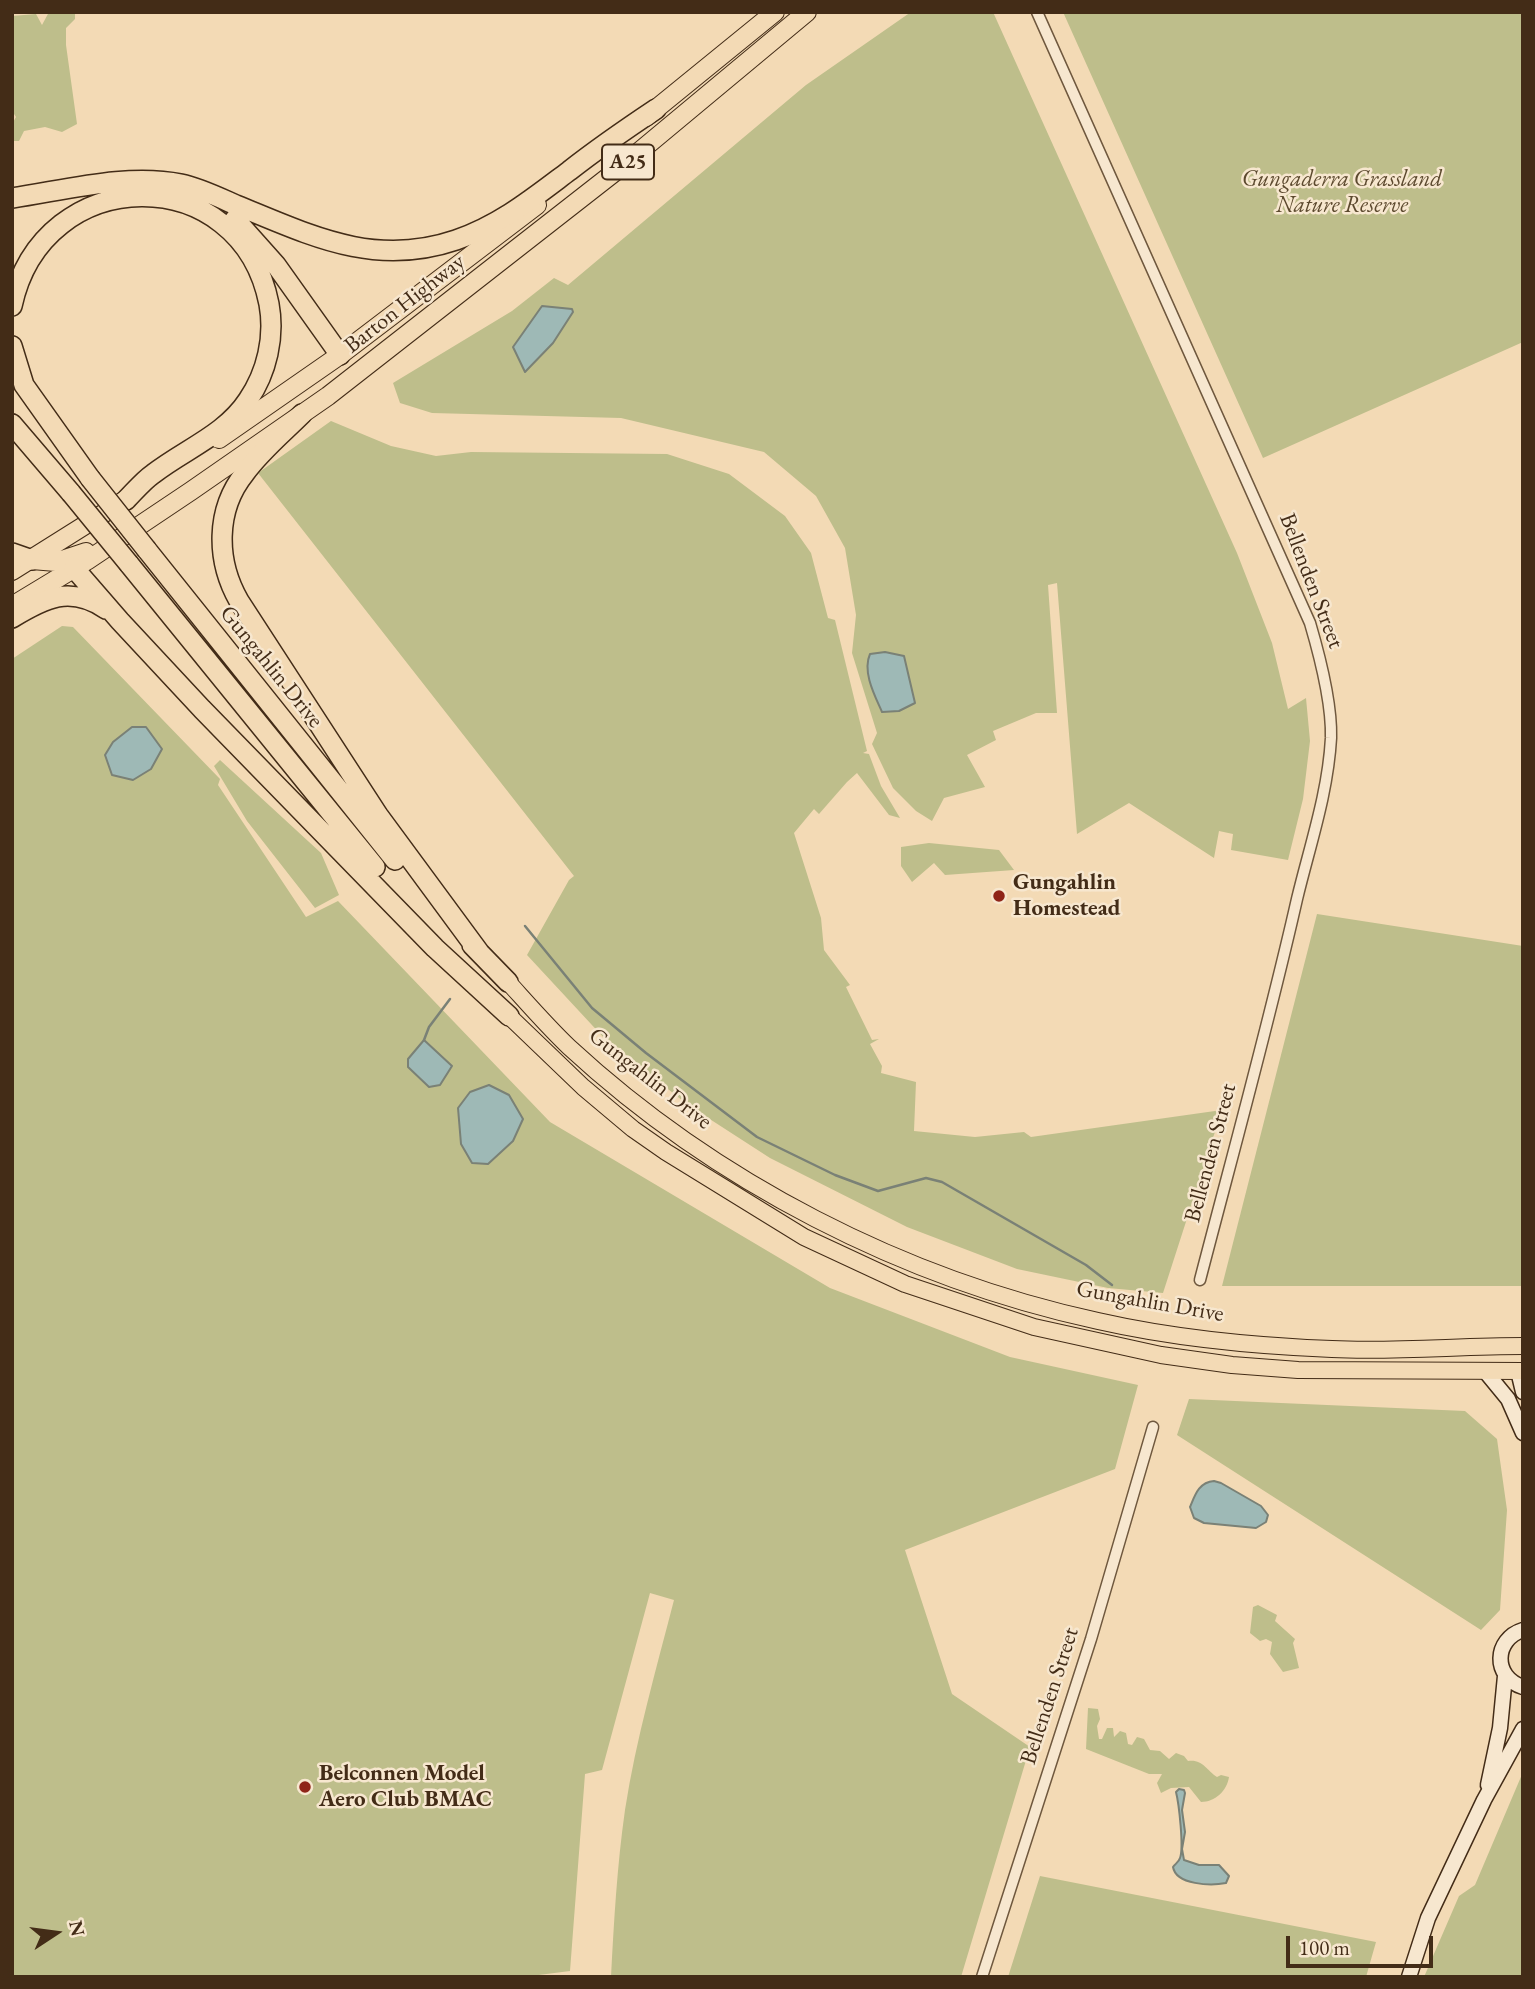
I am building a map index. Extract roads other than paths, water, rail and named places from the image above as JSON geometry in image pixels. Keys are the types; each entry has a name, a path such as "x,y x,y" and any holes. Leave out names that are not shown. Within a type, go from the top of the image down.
{"highway":[{"name":"Barton Highway","path":"12,571 240,426 340,355 481,249 775,12"},
{"name":"Barton Highway","path":"12,606 72,563 128,533 333,391 616,171 783,35 807,12"},
{"path":"12,198 116,183 178,183 313,237 341,245 377,250 429,247 475,233 507,217 615,136 656,109"},
{"path":"156,181 210,201 239,222 276,265 340,355 342,378 333,391"},
{"path":"12,306 29,260 50,234 80,211 116,199 137,196 162,198 191,206 225,227 251,257 264,285 271,321 269,350 256,386 243,407 223,427 152,474 126,500"},
{"path":"12,346 24,385 90,478"},
{"name":"Gungahlin Drive","path":"12,390 90,478 396,861 508,982"},
{"path":"302,414 245,472 233,492 222,533 227,576 239,601 378,815 479,953"},
{"name":"Gungahlin Drive","path":"12,424 356,845 509,1016"},
{"path":"79,530 71,541 72,563 120,621 435,948 509,1016"},
{"path":"12,553 32,560 72,563"},
{"path":"12,618 46,599 70,596 97,603 120,621"}],"main road":[{"name":"Gungahlin Drive","path":"508,982 568,1046 621,1091 726,1167 804,1213 893,1255 993,1293 1098,1321 1198,1337 1329,1349 1522,1346"},
{"name":"Gungahlin Drive","path":"509,1016 583,1087 633,1129 666,1152 804,1237 905,1284 1034,1327 1161,1355 1232,1365 1298,1370 1520,1371"},
{"path":"1522,1346 1520,1371 1523,1392"},
{"path":"1485,1371 1508,1399 1523,1433"},
{"path":"1484,1800 1500,1728 1505,1676 1501,1667 1501,1650 1508,1637 1518,1631 1523,1616"},
{"path":"1505,1676 1523,1686"},
{"path":"1408,1974 1428,1918 1484,1800 1523,1729"}],"street":[{"name":"Bellenden Street","path":"1037,12 1310,623 1326,692 1331,734 1328,778 1200,1280"},
{"name":"Bellenden Street","path":"982,1977 1091,1639 1153,1427"}],"water":[{"path":"542,306 572,309 573,312 553,343 525,372 513,347"},
{"path":"885,652 904,656 915,703 899,711 882,712 868,676 870,654"},
{"path":"132,727 146,727 162,749 151,769 133,780 112,775 105,755 113,742"},
{"path":"424,1040 452,1066 440,1085 429,1087 408,1067 408,1059"},
{"path":"489,1085 509,1095 523,1119 513,1141 488,1164 472,1163 461,1144 458,1108 470,1092"},
{"path":"1214,1481 1261,1506 1268,1515 1266,1522 1256,1528 1204,1523 1194,1518 1190,1507 1196,1494 1205,1484"},
{"path":"1179,1789 1185,1793 1182,1810 1185,1832 1182,1849 1184,1860 1199,1865 1219,1865 1229,1876 1226,1883 1187,1881 1180,1878 1173,1867 1181,1853 1176,1792"}],"waterway":[{"path":"525,926 592,1008 646,1053 757,1137 835,1175 878,1191 926,1178 942,1182 1086,1265 1112,1285"},
{"path":"424,1040 429,1027 450,999"}],"place":[{"name":"Gungahlin Homestead","path":"999,896"},
{"name":"Belconnen Model Aero Club BMAC","path":"305,1787"}],"park label":[{"name":"Gungaderra Grassland Nature Reserve","path":"1342,193"}]}
